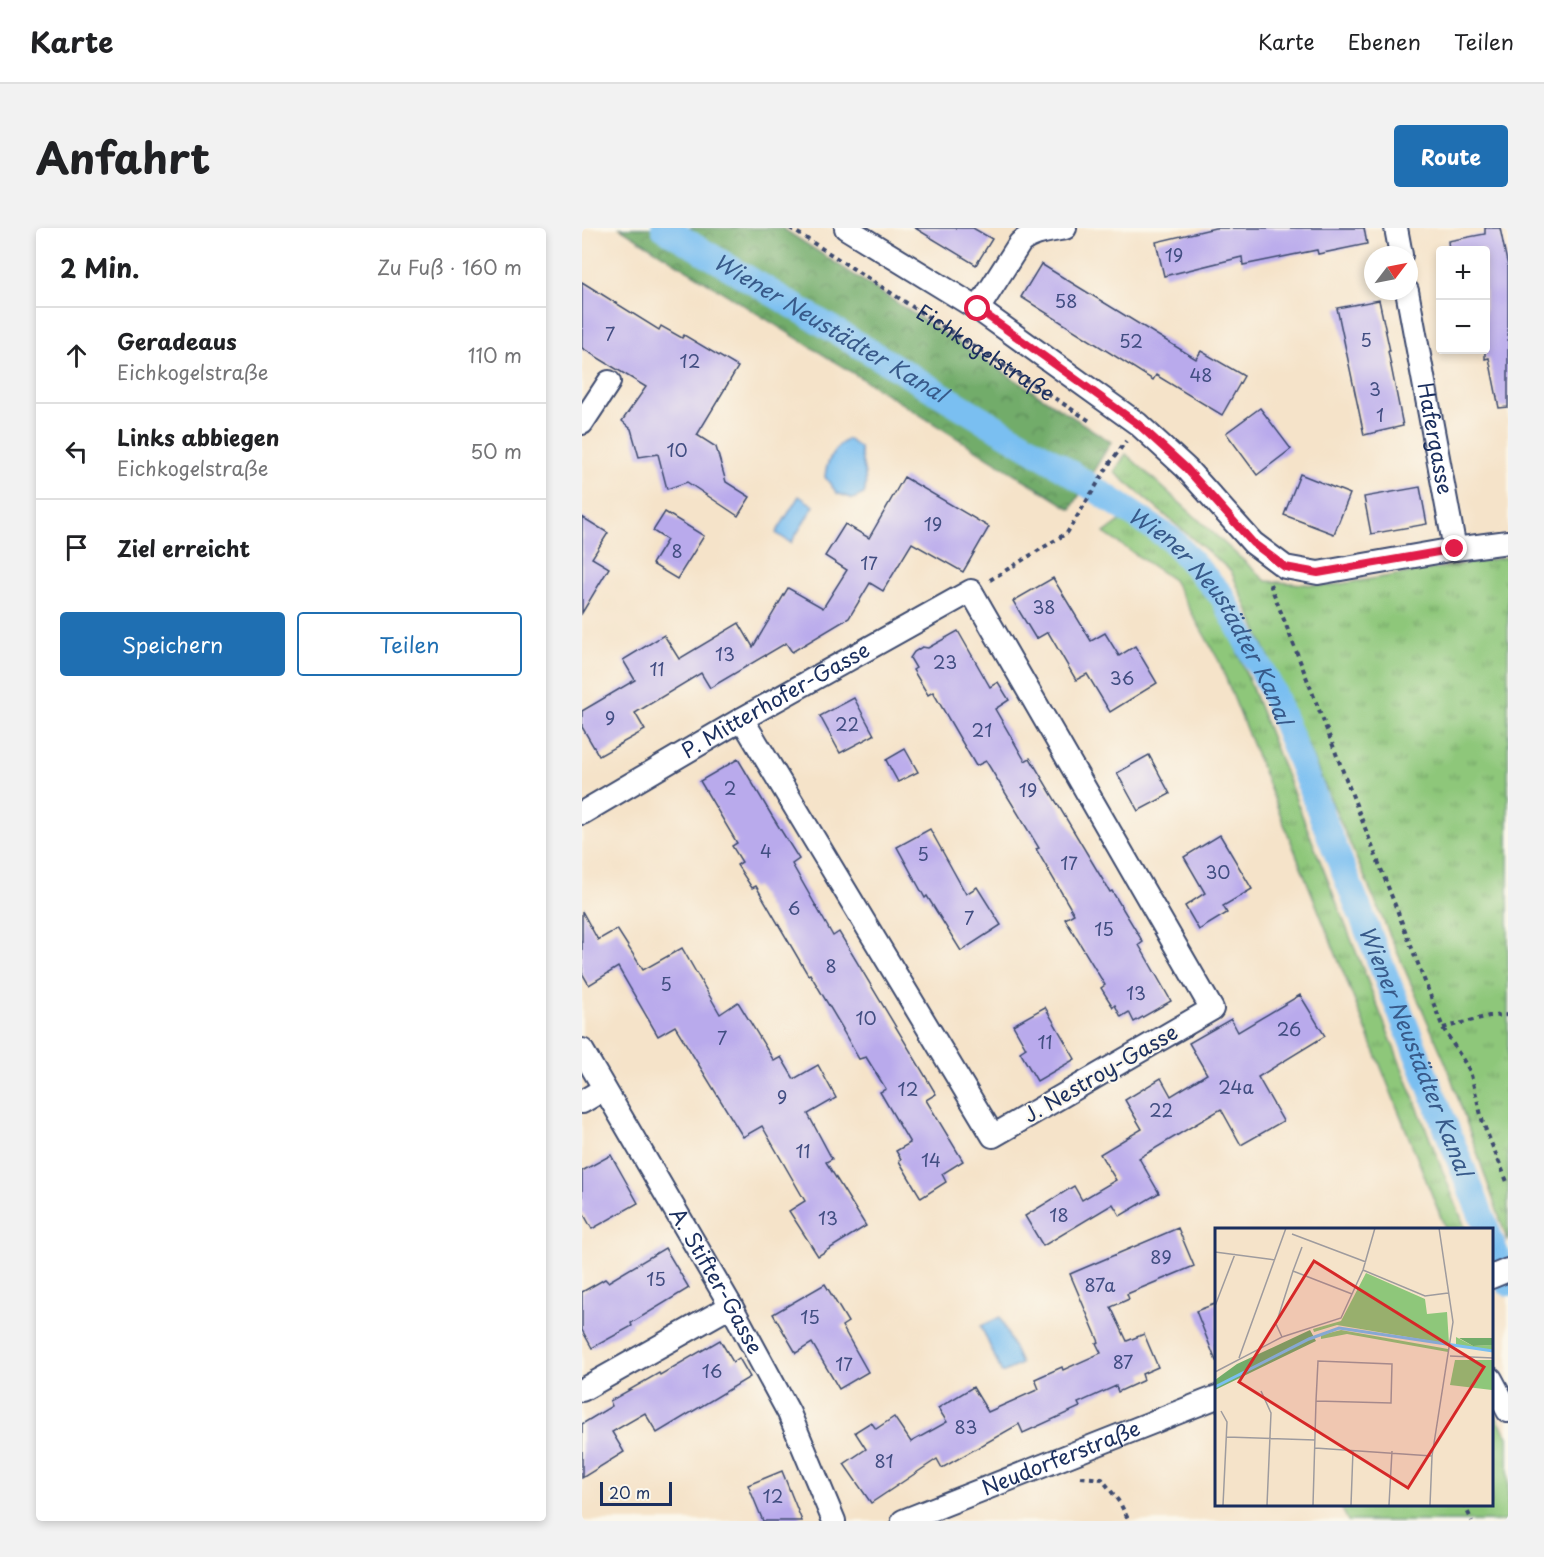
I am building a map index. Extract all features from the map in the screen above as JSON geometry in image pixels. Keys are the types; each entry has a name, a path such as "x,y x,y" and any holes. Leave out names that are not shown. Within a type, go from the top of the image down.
{"street":[{"name":"Eichkogelstraße","path":"846,228 978,309 1138,424 1186,468 1253,543 1285,567 1318,573 1508,542"},
{"path":"978,309 1020,243 1032,235 1065,228"},
{"path":"1396,228 1399,246"},
{"name":"Hafergasse","path":"1409,300 1455,549"},
{"path":"582,423 609,382"},
{"name":"P. Mitterhofer-Gasse","path":"582,813 742,719 971,591"},
{"name":"J. Nestroy-Gasse","path":"742,719 993,1137 1212,1010 971,591"},
{"name":"A. Stifter-Gasse","path":"582,1050 731,1306 789,1413 834,1521"},
{"path":"582,1102 604,1089"},
{"path":"1493,1276 1508,1270"},
{"path":"582,1390 731,1306"},
{"path":"1493,1383 1508,1411"},
{"name":"Neudorferstraße","path":"903,1521 1215,1398"}],"path":[{"name":"Eichkogelstraße","path":"790,228 1095,424"},
{"path":"1125,443 1134,449"},
{"path":"971,591 1067,533 1110,463"},
{"path":"1253,543 1443,1028 1470,1071 1483,1124 1508,1184"},
{"path":"1443,1028 1489,1016 1508,1015"},
{"path":"1050,1464 1071,1476 1102,1479 1120,1503 1129,1521"},
{"path":"1465,1506 1472,1521"}],"green space":[{"path":"620,228 782,228 1111,442 1071,509"},
{"path":"1126,454 1266,581 1328,586 1508,557 1508,1242 1447,1066 1231,571 1114,472"},
{"path":"1123,519 1171,554 1221,610 1465,1228 1445,1228 1219,661 1173,580 1104,533"},
{"path":"1493,1412 1508,1437 1508,1521 1348,1521 1340,1506 1493,1506"}],"water":[{"path":"848,439 860,448 865,477 864,494 853,499 837,493 825,477 832,455"},
{"path":"799,496 814,506 791,543 776,533"},
{"path":"1000,1317 1021,1364 1002,1373 981,1326"}],"building":[{"path":"915,228 973,228 992,239 976,265"},
{"path":"1215,228 1364,228 1367,244 1318,254 1317,250 1243,265 1242,257 1164,276 1156,242"},
{"path":"1485,228 1500,228 1508,267 1508,407 1499,408 1489,358 1485,359 1485,354 1490,354 1490,246 1449,246 1448,241 1485,234"},
{"path":"1041,264 1196,359 1201,351 1244,376 1222,415 1156,375 1153,380 1021,297"},
{"path":"582,282 659,330 661,326 682,338 684,335 738,367 697,435 716,447 726,482 750,497 738,516 687,482 667,489 658,454 639,457 631,429 622,421 646,387 582,348"},
{"path":"1379,300 1403,426 1364,435 1337,308"},
{"path":"1260,408 1291,449 1257,475 1226,433"},
{"path":"1300,474 1350,494 1334,534 1284,515"},
{"path":"904,477 989,527 963,572 912,543 883,591 870,583 849,618 792,652 786,643 710,688 701,673 635,713 645,730 599,756 582,727 582,711 635,680 623,660 664,635 679,659 739,623 753,647 788,588 823,608 847,570 825,556 845,524 869,538"},
{"path":"1420,487 1427,524 1371,534 1364,497"},
{"path":"665,512 704,536 677,579 652,564 667,540 653,531"},
{"path":"582,517 608,533 592,558 609,568 582,613"},
{"path":"1053,578 1091,641 1105,633 1119,656 1135,646 1157,683 1110,712 1087,674 1076,680 1048,632 1036,639 1013,601"},
{"path":"958,631 990,687 998,682 1009,700 995,709 1025,761 1030,758 1110,892 1112,891 1143,942 1139,945 1171,1001 1134,1022 1129,1012 1121,1017 1115,1005 1113,1007 1101,988 1105,985 1065,919 1074,914 1036,849 1039,848 986,761 976,766 933,692 928,695 913,670 916,668 910,658 914,652 922,647 928,648"},
{"path":"854,698 874,735 840,753 820,716"},
{"path":"905,749 918,772 898,782 886,760"},
{"path":"1149,755 1170,794 1138,811 1117,773"},
{"path":"738,759 799,859 792,864 833,936 839,932 936,1094 926,1100 963,1161 942,1174 946,1182 921,1198 899,1161 901,1159 896,1151 910,1143 880,1092 886,1089 866,1057 859,1059 756,886 752,888 737,865 742,862 732,846 737,843 700,781"},
{"path":"930,829 966,894 977,887 1001,925 961,951 927,896 925,898 897,847"},
{"path":"1220,835 1252,889 1223,906 1227,913 1199,930 1185,906 1205,893 1184,857"},
{"path":"582,911 598,940 617,929 643,970 682,948 720,1014 738,1002 774,1061 781,1057 794,1079 818,1065 836,1098 808,1114 832,1159 826,1162 866,1226 818,1256 789,1211 805,1201 762,1126 743,1137 675,1026 658,1036 618,967 589,985 582,973"},
{"path":"1300,995 1325,1036 1258,1077 1283,1121 1241,1145 1221,1109 1139,1158 1159,1193 1120,1216 1113,1204 1043,1246 1025,1216 1074,1186 1082,1200 1116,1180 1100,1154 1142,1129 1125,1100 1161,1078 1171,1096 1207,1074 1189,1043 1231,1019 1238,1032"},
{"path":"1045,1007 1075,1059 1037,1081 1020,1052 1026,1048 1013,1025"},
{"path":"611,1155 638,1203 592,1229 582,1211 582,1171"},
{"path":"1178,1228 1194,1266 1127,1294 1129,1299 1111,1307 1127,1341 1144,1334 1158,1367 1142,1374 1144,1380 1118,1392 1116,1386 1078,1403 1080,1407 1023,1433 1019,1424 942,1468 937,1459 871,1503 844,1464 866,1449 855,1432 871,1422 876,1429 894,1417 911,1442 947,1422 938,1408 973,1387 988,1412 1039,1389 1035,1379 1062,1367 1063,1370 1101,1353 1096,1343 1099,1342 1070,1274"},
{"path":"665,1248 689,1288 631,1323 632,1326 592,1348 582,1330 582,1292 605,1279 608,1282"},
{"path":"825,1284 848,1322 842,1326 868,1372 839,1389 812,1343 796,1353 773,1314"},
{"path":"1215,1304 1215,1358 1196,1311"},
{"path":"720,1340 733,1362 739,1358 750,1377 657,1433 645,1413 612,1432 624,1452 582,1478 582,1424 612,1406 610,1401"},
{"path":"782,1471 802,1521 763,1521 748,1485"}],"waterway":[{"name":"Wiener Neustädter Kanal","path":"664,228 1060,466 1172,540 1222,596 1270,686 1486,1228"},
{"name":"Wiener Neustädter Kanal","path":"1493,1247 1508,1283"}],"route":[{"path":"978,309 1138,424 1186,468 1253,543 1285,567 1318,573 1455,549"}]}
